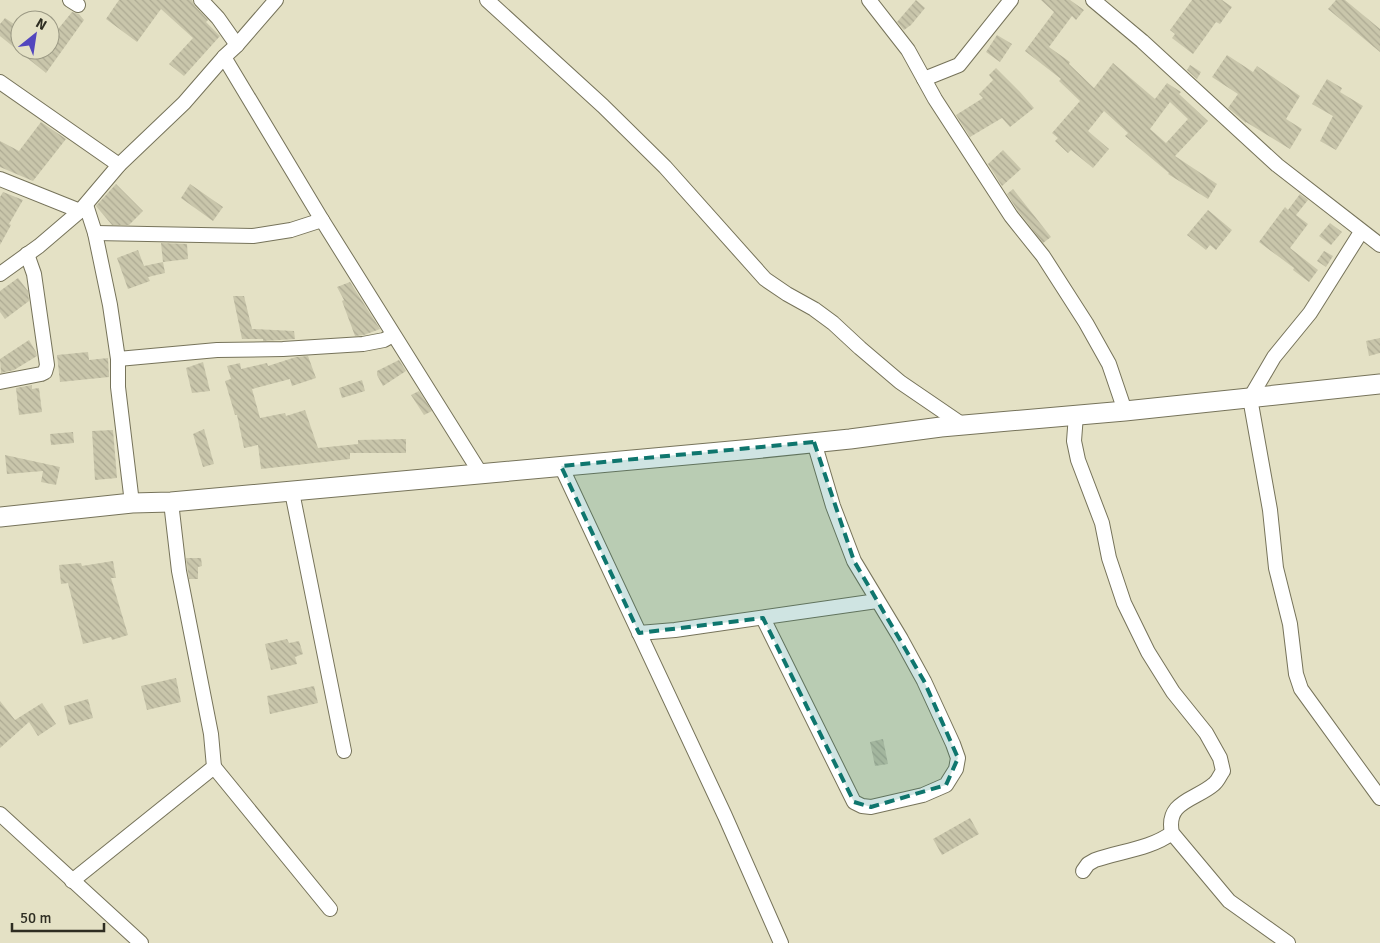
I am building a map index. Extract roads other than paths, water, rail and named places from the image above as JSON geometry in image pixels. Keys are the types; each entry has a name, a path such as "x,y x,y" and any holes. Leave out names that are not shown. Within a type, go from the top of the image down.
{"street":[{"path":"201,0 218,18 237,45"},
{"path":"0,274 48,239 83,208 119,165 184,104 224,56 237,45 276,0"},
{"path":"487,0 603,106 665,167 765,279 820,314 900,382 963,425"},
{"path":"869,0 908,50 935,99 1011,216 1043,256 1086,323 1109,364 1125,411"},
{"path":"924,79 959,65 1010,0"},
{"path":"1093,0 1142,41 1277,164 1361,232 1380,245"},
{"path":"224,56 322,220 481,474"},
{"path":"0,82 119,165"},
{"path":"0,179 83,208 95,233 110,305 118,359 118,387 132,503"},
{"path":"95,233 253,236 291,230 322,220"},
{"path":"1361,232 1310,313 1274,357 1250,398 1270,510 1276,568 1290,624 1296,674 1301,689 1380,798"},
{"path":"0,382 41,374 45,372 47,365 34,274 27,254"},
{"path":"118,359 217,350 283,349 363,344 384,340 394,335"},
{"path":"0,517 132,503 171,502 292,492 814,442 963,425 1125,411 1380,384"},
{"path":"1076,415 1074,441 1078,460 1102,523 1109,558 1124,603 1148,652 1173,692 1206,733 1220,758 1223,770 1215,783 1177,806 1172,815 1172,834 1229,901 1288,943"},
{"path":"763,618 854,802 862,806 871,807 923,795 946,785 956,769 958,758 953,744 924,681 854,561 833,506 814,442"},
{"path":"561,466 725,816 780,943"},
{"path":"292,492 344,751"},
{"path":"171,502 179,571 211,734 214,767 330,909"},
{"path":"639,633 675,630 877,601"},
{"path":"72,881 214,767"},
{"path":"0,814 141,943"},
{"path":"1083,871 1088,864 1095,860 1164,840 1172,834"}]}
